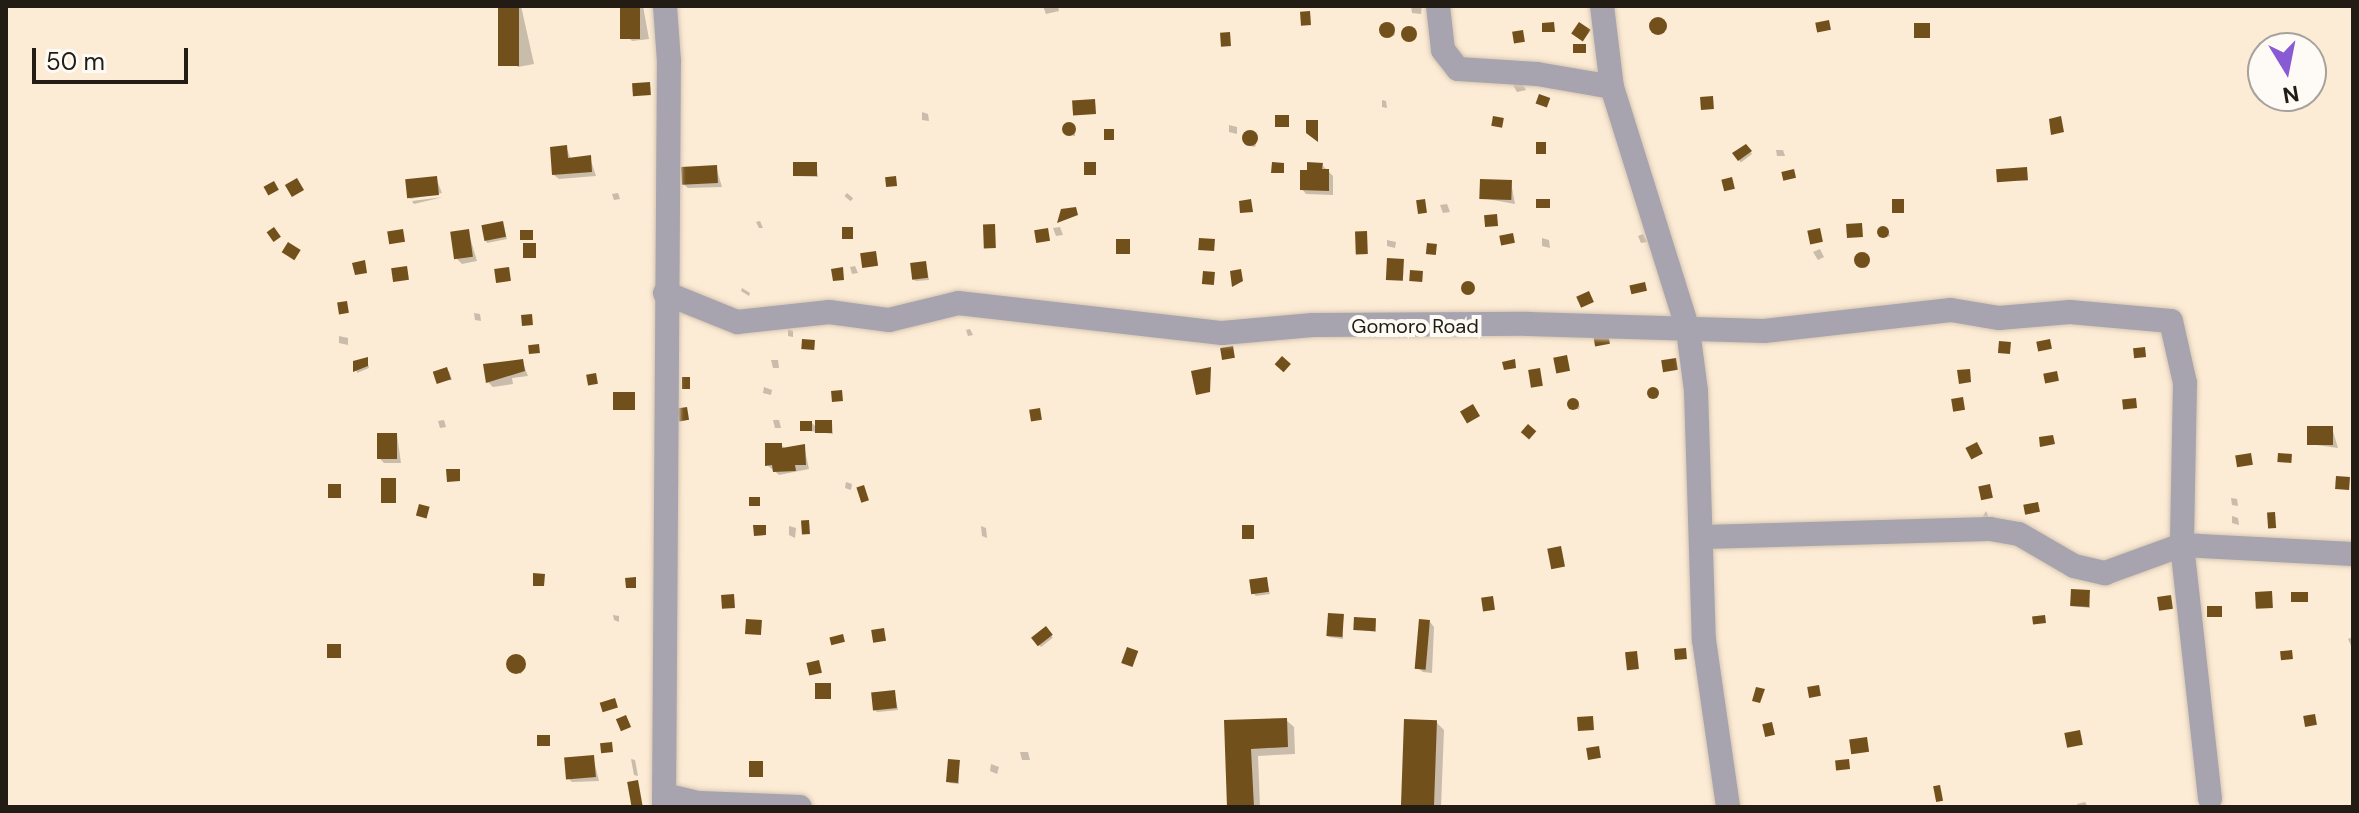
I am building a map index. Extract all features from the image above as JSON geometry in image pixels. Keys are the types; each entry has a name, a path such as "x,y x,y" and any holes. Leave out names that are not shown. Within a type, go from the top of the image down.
{"street":[{"path":"665,6 664,801 800,807"},
{"path":"1438,6 1443,50 1458,69 1526,73 1612,87"},
{"path":"1602,6 1612,87 1688,330 1703,537 1704,640 1728,807"},
{"name":"Gomoro Road","path":"665,293 737,322 829,312 889,320 958,303 1222,333 1313,325 1764,331 1951,310 1999,318 2070,312 2171,321 2185,383 2182,545"},
{"path":"1703,537 1990,529 2019,534 2074,566 2105,573 2182,545 2353,554"},
{"path":"2182,545 2210,798"}],"building":[{"path":"498,6 519,6 519,66 498,66"},
{"path":"620,6 640,6 640,39 620,39"},
{"path":"1310,11 1311,25 1301,26 1300,12"},
{"path":"1658,17 1667,26 1658,35 1649,26"},
{"path":"1829,20 1831,30 1817,32 1815,23"},
{"path":"1387,22 1393,24 1393,36 1387,38 1381,36 1379,30 1381,24"},
{"path":"1554,22 1555,32 1542,32 1542,23"},
{"path":"1579,22 1591,30 1583,41 1571,34"},
{"path":"1914,23 1930,23 1930,38 1914,38"},
{"path":"1409,26 1417,34 1409,42 1401,34"},
{"path":"1523,30 1525,42 1514,44 1512,32"},
{"path":"1230,32 1231,46 1221,47 1220,33"},
{"path":"1573,44 1586,44 1586,53 1573,53"},
{"path":"650,82 651,95 633,96 632,83"},
{"path":"1539,94 1550,98 1547,108 1536,103"},
{"path":"1713,96 1714,109 1701,110 1700,97"},
{"path":"1095,99 1096,114 1073,116 1072,101"},
{"path":"1275,115 1289,115 1289,127 1275,127"},
{"path":"1493,116 1504,118 1502,128 1491,126"},
{"path":"2061,116 2064,132 2051,135 2049,119"},
{"path":"1306,120 1318,120 1318,142 1306,133"},
{"path":"1069,122 1076,129 1069,136 1062,129"},
{"path":"1104,129 1114,129 1114,140 1104,140"},
{"path":"1250,130 1258,138 1250,146 1242,138"},
{"path":"1536,142 1546,142 1546,154 1536,154"},
{"path":"1746,144 1752,151 1738,161 1732,153"},
{"path":"567,145 568,158 591,155 592,172 552,175 550,147"},
{"path":"793,162 817,162 817,176 793,176"},
{"path":"1084,162 1096,162 1096,175 1084,175"},
{"path":"1272,162 1284,163 1284,173 1271,173"},
{"path":"1307,162 1323,163 1322,169 1329,169 1329,191 1300,190 1300,170 1307,170"},
{"path":"717,165 718,183 682,185 681,167"},
{"path":"2027,167 2028,180 1997,182 1996,169"},
{"path":"1794,169 1796,178 1783,181 1781,172"},
{"path":"437,176 439,195 407,198 405,179"},
{"path":"896,176 897,186 886,187 885,177"},
{"path":"1732,177 1735,189 1724,191 1721,180"},
{"path":"297,178 304,190 292,197 285,185"},
{"path":"1480,179 1512,180 1511,200 1479,199"},
{"path":"274,181 279,190 268,196 264,187"},
{"path":"1251,199 1253,212 1240,213 1239,201"},
{"path":"1425,199 1427,213 1418,214 1416,200"},
{"path":"1536,199 1550,199 1550,208 1536,208"},
{"path":"1892,199 1904,199 1904,213 1892,213"},
{"path":"1076,207 1078,215 1057,223 1061,209"},
{"path":"1497,214 1498,226 1485,227 1484,215"},
{"path":"503,221 506,237 484,241 481,225"},
{"path":"1862,223 1863,237 1847,238 1846,224"},
{"path":"983,224 995,224 996,248 984,248"},
{"path":"274,227 281,237 274,242 267,232"},
{"path":"842,227 853,227 853,239 842,239"},
{"path":"1878,227 1888,227 1888,237 1878,237"},
{"path":"1048,228 1050,241 1036,243 1034,230"},
{"path":"1820,228 1823,242 1810,244 1807,231"},
{"path":"403,229 405,242 389,244 387,232"},
{"path":"469,229 473,257 454,259 450,232"},
{"path":"520,230 533,230 533,240 520,240"},
{"path":"1355,231 1367,231 1368,254 1356,254"},
{"path":"1513,233 1515,243 1501,245 1499,236"},
{"path":"1199,238 1215,239 1214,251 1198,250"},
{"path":"1116,239 1130,239 1130,254 1116,254"},
{"path":"288,242 301,250 294,260 282,252"},
{"path":"523,243 536,243 536,258 523,258"},
{"path":"1427,243 1437,244 1436,255 1426,254"},
{"path":"876,251 878,266 862,268 860,253"},
{"path":"1862,252 1870,260 1862,268 1854,260"},
{"path":"1387,258 1404,259 1403,281 1386,280"},
{"path":"365,260 367,273 355,275 352,263"},
{"path":"926,261 928,278 912,280 910,263"},
{"path":"407,266 409,280 393,282 391,268"},
{"path":"509,267 511,281 496,283 494,269"},
{"path":"843,267 844,280 833,281 831,269"},
{"path":"1241,269 1243,281 1232,287 1230,271"},
{"path":"1410,270 1423,271 1422,282 1409,281"},
{"path":"1203,271 1215,272 1214,285 1202,284"},
{"path":"1468,281 1475,288 1468,295 1461,288"},
{"path":"1645,282 1647,291 1631,294 1629,286"},
{"path":"1589,291 1594,302 1581,308 1576,297"},
{"path":"347,301 349,313 339,314 337,303"},
{"path":"532,314 533,325 522,326 521,315"},
{"path":"1608,333 1610,344 1595,346 1593,336"},
{"path":"802,339 815,340 814,350 801,349"},
{"path":"2050,339 2052,349 2038,351 2036,342"},
{"path":"1999,341 2011,342 2010,354 1998,353"},
{"path":"539,344 540,353 529,354 528,345"},
{"path":"1233,346 1235,358 1222,360 1220,348"},
{"path":"2145,347 2146,357 2134,358 2133,348"},
{"path":"1567,355 1570,371 1556,373 1553,358"},
{"path":"1282,356 1291,364 1284,372 1275,364"},
{"path":"368,357 368,366 353,372 353,361"},
{"path":"1676,358 1678,370 1663,372 1661,360"},
{"path":"523,359 525,371 486,383 483,364"},
{"path":"1515,359 1516,368 1504,370 1502,362"},
{"path":"447,367 451,379 437,384 433,372"},
{"path":"1211,367 1210,392 1196,395 1191,371"},
{"path":"1540,368 1543,386 1531,388 1528,370"},
{"path":"1970,369 1971,382 1959,384 1957,370"},
{"path":"2057,371 2059,381 2045,383 2043,374"},
{"path":"596,373 598,384 588,386 586,375"},
{"path":"682,377 690,377 690,389 682,389"},
{"path":"1653,387 1659,393 1653,399 1647,393"},
{"path":"842,390 843,401 832,402 831,391"},
{"path":"613,392 635,392 635,410 613,410"},
{"path":"1963,397 1965,410 1953,412 1951,399"},
{"path":"1573,398 1579,404 1573,410 1567,404"},
{"path":"2136,398 2137,408 2123,409 2122,399"},
{"path":"1473,404 1480,416 1467,424 1460,412"},
{"path":"687,407 689,420 679,421 677,409"},
{"path":"1040,408 1042,420 1031,422 1029,410"},
{"path":"815,420 832,420 832,433 815,433"},
{"path":"800,421 812,421 812,431 800,431"},
{"path":"1528,424 1536,431 1529,440 1521,432"},
{"path":"2307,426 2333,426 2333,445 2307,445"},
{"path":"377,433 397,433 397,459 377,459"},
{"path":"2053,435 2055,444 2040,447 2039,437"},
{"path":"1977,442 1983,454 1971,459 1965,448"},
{"path":"765,443 782,443 782,448 805,444 806,465 795,465 796,471 773,472 772,465 765,466"},
{"path":"2251,453 2253,465 2237,467 2235,456"},
{"path":"2278,453 2292,454 2291,463 2277,462"},
{"path":"446,469 460,469 460,481 447,482"},
{"path":"2336,476 2350,477 2349,490 2335,489"},
{"path":"381,478 396,478 396,503 381,503"},
{"path":"328,484 341,484 341,498 328,498"},
{"path":"1990,484 1993,498 1981,500 1978,486"},
{"path":"864,485 869,500 861,503 856,487"},
{"path":"749,497 760,497 760,506 749,506"},
{"path":"2038,502 2040,512 2025,515 2023,505"},
{"path":"419,504 430,507 427,518 416,516"},
{"path":"2275,512 2276,528 2268,529 2267,513"},
{"path":"809,520 810,534 802,535 801,521"},
{"path":"753,525 766,525 766,535 754,536"},
{"path":"1242,525 1254,525 1254,539 1242,539"},
{"path":"1561,546 1565,567 1551,569 1547,549"},
{"path":"533,573 545,574 544,586 533,586"},
{"path":"636,577 636,588 626,588 625,578"},
{"path":"1267,577 1269,592 1251,594 1249,580"},
{"path":"2071,589 2090,590 2089,607 2070,606"},
{"path":"2272,591 2273,608 2256,609 2255,592"},
{"path":"2291,592 2308,592 2308,602 2291,602"},
{"path":"734,594 735,608 722,609 721,595"},
{"path":"2171,595 2173,609 2159,611 2157,597"},
{"path":"1493,596 1495,610 1483,612 1481,598"},
{"path":"2207,606 2222,606 2222,617 2207,617"},
{"path":"1328,613 1344,614 1342,637 1326,636"},
{"path":"2045,615 2046,623 2033,625 2032,617"},
{"path":"1354,617 1376,618 1375,631 1353,630"},
{"path":"746,619 762,620 761,635 745,634"},
{"path":"1419,619 1430,620 1426,670 1415,669"},
{"path":"1046,626 1053,635 1038,646 1031,638"},
{"path":"884,628 886,641 873,643 871,630"},
{"path":"843,634 845,642 831,645 829,637"},
{"path":"327,644 341,644 341,658 327,658"},
{"path":"1127,647 1138,651 1132,667 1121,663"},
{"path":"1686,648 1687,659 1675,660 1674,649"},
{"path":"2292,650 2293,659 2281,660 2280,651"},
{"path":"1637,651 1639,669 1627,670 1625,652"},
{"path":"516,654 523,657 526,664 523,671 516,674 509,671 506,664 509,657"},
{"path":"819,660 822,673 809,676 806,663"},
{"path":"815,683 831,683 831,699 815,699"},
{"path":"1819,685 1821,696 1809,698 1807,687"},
{"path":"1756,687 1765,689 1760,703 1752,701"},
{"path":"895,690 897,708 873,710 871,693"},
{"path":"615,698 618,708 603,712 600,703"},
{"path":"2315,714 2317,725 2305,727 2303,716"},
{"path":"626,715 631,727 621,731 616,719"},
{"path":"1593,716 1594,730 1578,731 1577,717"},
{"path":"1287,718 1288,747 1251,749 1254,807 1227,807 1224,720"},
{"path":"1404,719 1437,720 1434,807 1401,807"},
{"path":"1772,722 1775,735 1765,737 1762,724"},
{"path":"2080,730 2083,745 2067,748 2064,733"},
{"path":"537,735 550,735 550,746 537,746"},
{"path":"1867,737 1869,752 1851,754 1849,740"},
{"path":"612,742 613,752 601,753 600,743"},
{"path":"1599,746 1601,758 1588,760 1586,748"},
{"path":"594,755 596,777 566,780 564,758"},
{"path":"948,759 960,760 958,783 946,782"},
{"path":"1849,759 1850,769 1836,770 1835,760"},
{"path":"749,761 763,761 763,777 749,777"},
{"path":"638,780 643,807 632,807 627,782"},
{"path":"1940,785 1943,801 1936,802 1933,786"}]}
